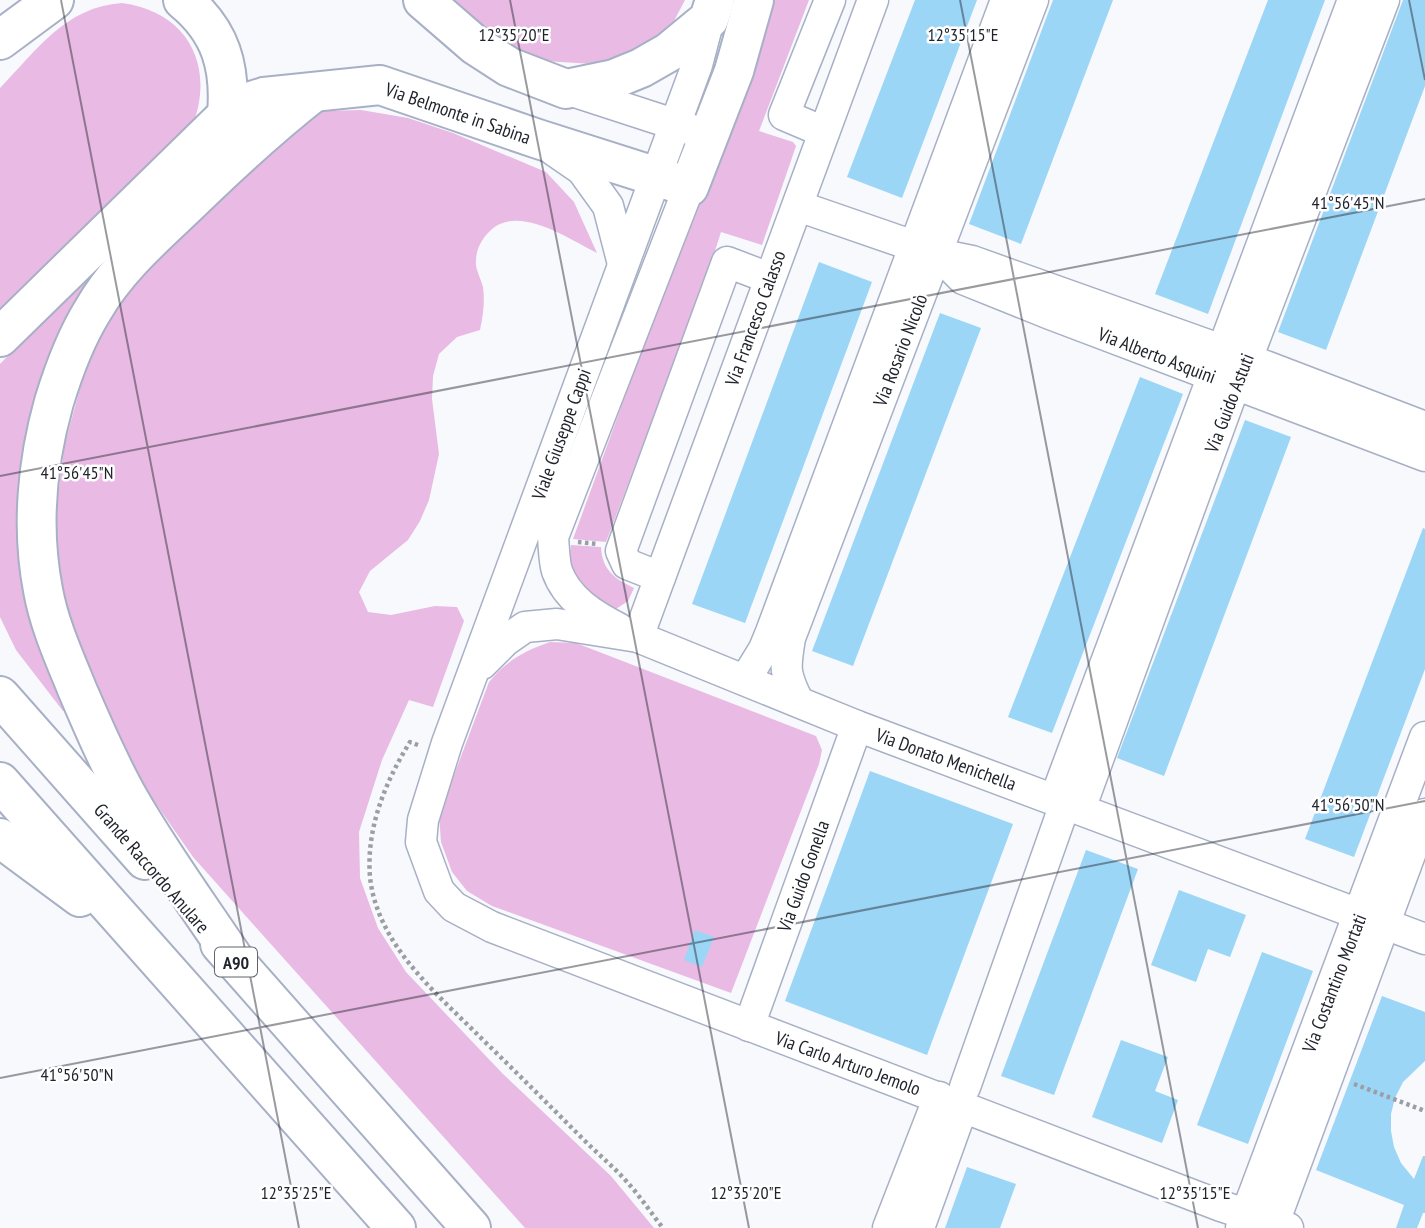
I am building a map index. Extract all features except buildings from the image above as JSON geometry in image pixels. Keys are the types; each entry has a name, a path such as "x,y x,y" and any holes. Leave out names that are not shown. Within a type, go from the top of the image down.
{"main road":[{"path":"0,40 54,0"},
{"path":"0,56 54,0"},
{"path":"148,243 223,137 226,79 220,47 212,29 183,0"},
{"path":"422,0 475,45 509,67 566,89 614,79 641,68 669,52 712,9"},
{"name":"Viale Giuseppe Cappi","path":"672,181 692,130 734,71 754,0"},
{"name":"Via Belmonte in Sabina","path":"0,337 226,115 253,99 380,85 538,139"},
{"path":"236,962 149,833 111,764 85,707 52,624 42,588 37,500 50,416 68,358 93,308 121,271 148,243 256,140 314,92"},
{"path":"538,139 672,181"},
{"name":"Grande Raccordo Anulare","path":"0,696 471,1228"},
{"path":"0,782 396,1228"},
{"path":"0,838 152,953"}],"street":[{"path":"824,132 784,115 830,0"},
{"name":"Via Francesco Calasso","path":"638,637 873,0"},
{"name":"Via Rosario Nicolò","path":"798,701 787,679 790,638 925,250 1006,0"},
{"name":"Via Rosario Nicolò","path":"745,680 764,649 925,250 1033,0"},
{"name":"Via Guido Astuti","path":"956,1097 1229,367 1353,0"},
{"name":"Via Guido Astuti","path":"1229,367 1384,0"},
{"name":"Viale Giuseppe Cappi","path":"692,130 696,65 712,9"},
{"path":"566,89 692,130"},
{"name":"Via Belmonte in Sabina","path":"538,139 582,170 608,206 622,264"},
{"name":"Viale Giuseppe Cappi","path":"430,869 421,842 423,820 447,743 622,264 672,181"},
{"name":"Viale Giuseppe Cappi","path":"638,637 598,618 568,593 556,569 553,537 672,181"},
{"name":"Via Alberto Asquini","path":"797,206 925,250 972,261 1229,367 1425,456"},
{"path":"660,577 627,564 621,551 727,262 769,278"},
{"name":"Via Alberto Asquini","path":"1229,367 1425,427"},
{"name":"Via Donato Menichella","path":"475,671 505,641 525,627 557,624 638,637 858,726 1425,939"},
{"name":"Via Guido Gonella","path":"749,1027 858,726"},
{"name":"Via Costantino Mortati","path":"1265,1224 1329,1075 1373,918 1381,852 1425,737"},
{"name":"Via Costantino Mortati","path":"1265,1224 1373,918 1425,814"},
{"name":"Via Carlo Arturo Jemolo","path":"430,869 439,891 454,907 492,927 749,1027 956,1097 1265,1224"},
{"path":"888,1228 956,1097"},
{"path":"919,1228 956,1097"}],"path":[{"path":"569,541 605,545"},
{"path":"424,748 410,742 387,785 373,830 370,877 378,908 408,963 627,1181 663,1228"},
{"path":"1329,1075 1425,1111"}],"shaded area":[{"path":"452,0 685,0 674,21 649,42 622,57 593,64 544,61 516,52 492,37"},
{"path":"766,0 809,0 759,131 793,142 796,146 762,245 721,232 707,276 606,542 573,539 757,35"},
{"path":"122,3 145,8 164,18 179,30 191,46 198,63 200,83 199,105 192,127 0,319 0,88 40,45 68,22 102,6"},
{"path":"361,110 408,118 453,133 546,172 574,202 597,253 542,226 513,221 500,224 489,232 478,249 476,264 484,298 480,330 457,337 439,354 433,376 432,399 439,454 429,500 408,540 370,571 359,592 368,612 391,615 435,606 457,607 464,621 433,707 409,700 382,760 359,832 360,878 378,928 406,972 503,1074 611,1176 654,1228 525,1228 193,857 129,765 95,698 62,593 54,524 65,443 86,367 106,318 130,284 308,116 323,111"},
{"path":"85,277 91,279 43,395 71,709 63,711 16,650 0,617 0,364"},
{"path":"571,545 601,547 604,562 611,573 634,588 628,601 616,609 596,600 588,593 575,576 570,556"},
{"path":"550,642 576,643 816,736 822,750 819,764 731,993 492,906 467,891 452,872 441,842 439,815 489,682 516,658"}]}
